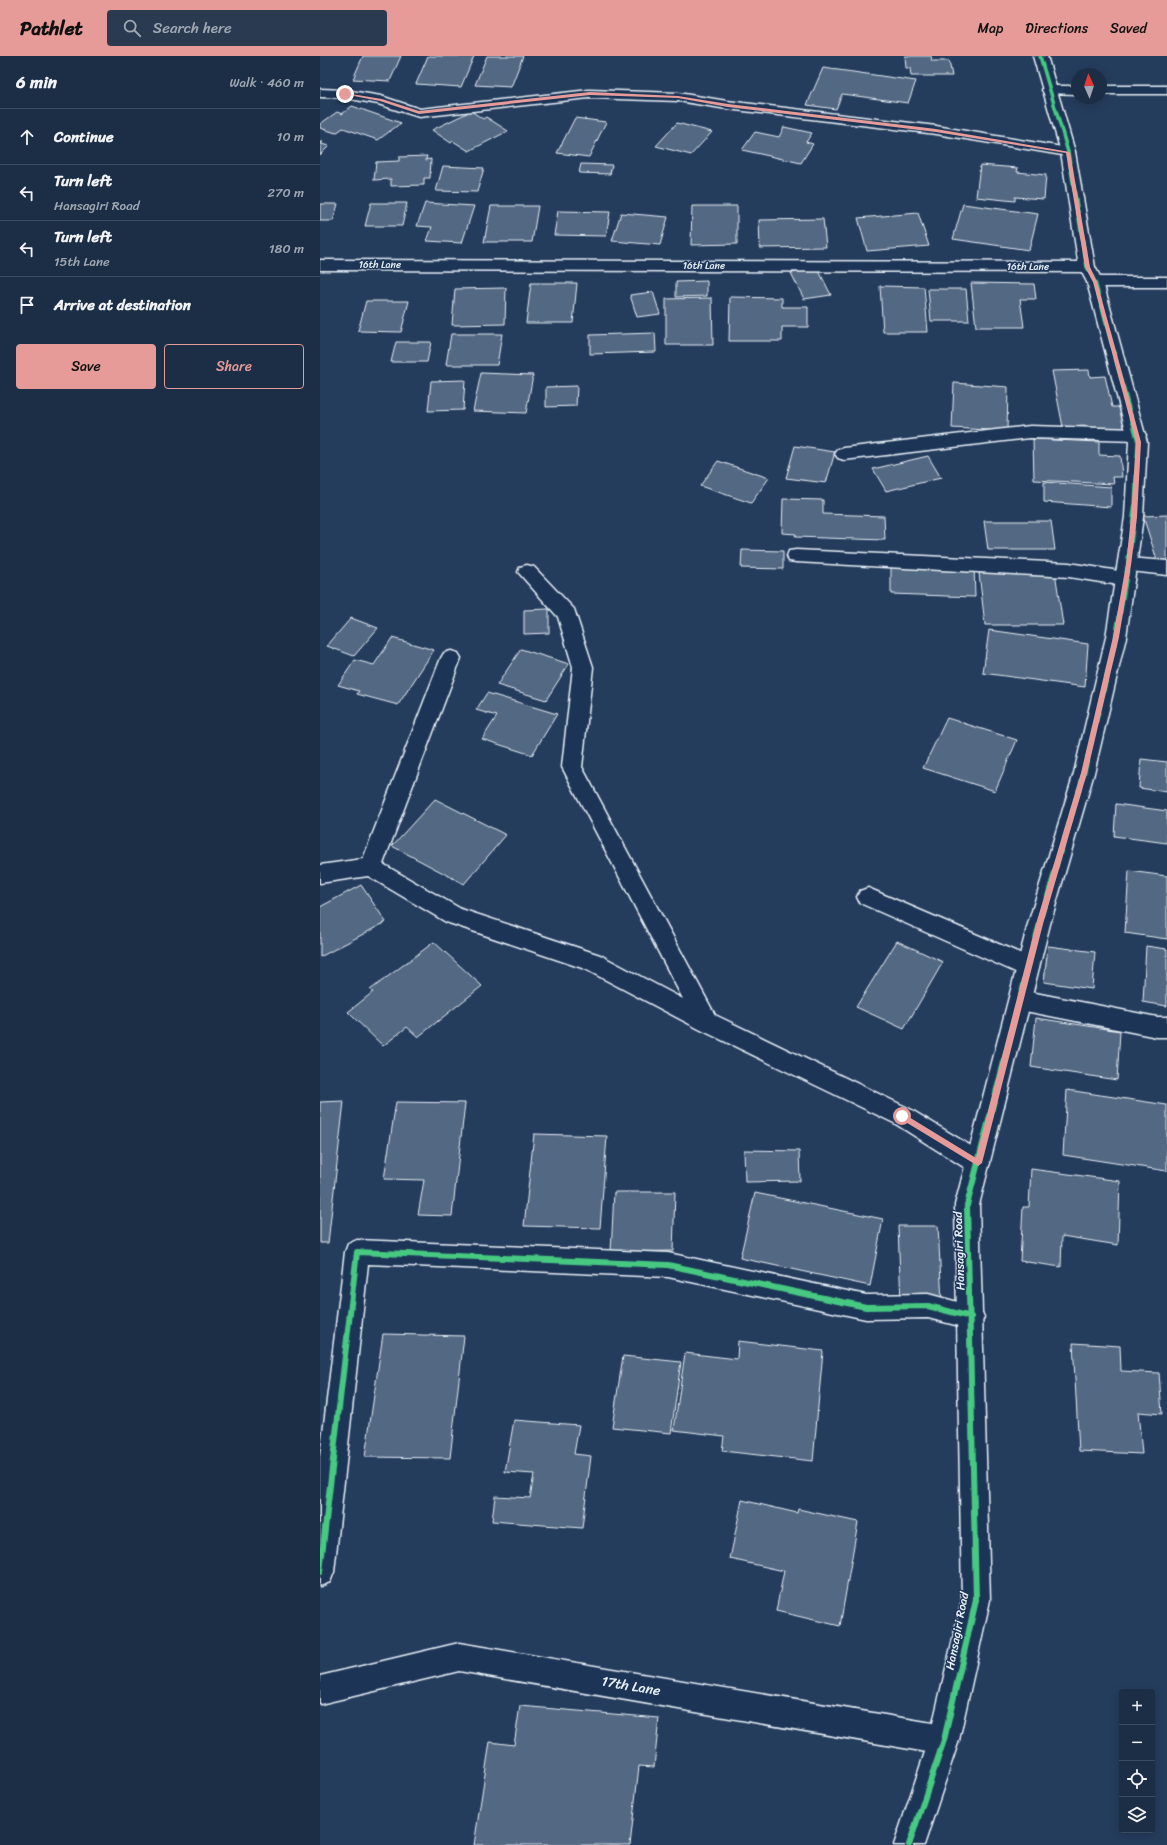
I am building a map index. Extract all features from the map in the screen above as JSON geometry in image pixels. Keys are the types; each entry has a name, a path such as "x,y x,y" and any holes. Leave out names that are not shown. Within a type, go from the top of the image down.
{"street":[{"name":"Hansagiri Road","path":"909,1845 944,1740 976,1600 971,1317 967,1205 1028,967 1084,773 1116,637 1127,572 1134,517 1138,442 1137,435 1091,275 1068,152 1040,56"},
{"path":"1049,90 1071,90"},
{"path":"1107,90 1167,90"},
{"path":"320,93 345,94 381,100 419,113 590,94 678,97 728,105 936,130 1068,152"},
{"name":"16th Lane","path":"320,265 1091,275 1167,282"},
{"path":"844,454 1030,432 1137,435"},
{"path":"796,556 1127,572 1167,568"},
{"path":"527,572 568,614 583,667 572,767 708,1022"},
{"path":"371,867 451,658"},
{"path":"320,874 371,867 454,916 592,962 708,1022 902,1116 978,1163"},
{"path":"868,897 1028,967"},
{"path":"1020,1000 1167,1028"},
{"path":"320,1572 357,1252 668,1265 866,1307 928,1306 971,1317"},
{"name":"17th Lane","path":"320,1690 459,1657 944,1740"}],"building":[{"path":"363,56 401,56 390,81 353,79"},
{"path":"428,56 474,56 461,87 416,84"},
{"path":"487,56 523,56 511,87 475,85"},
{"path":"905,56 931,56 932,61 949,61 952,76 911,76 910,68 906,68"},
{"path":"823,68 916,81 908,103 842,94 836,109 807,105"},
{"path":"352,106 401,123 378,140 343,128 336,133 320,128 320,124 337,112 342,114"},
{"path":"471,111 483,119 486,117 508,131 469,151 453,141 451,143 432,130"},
{"path":"575,118 606,122 589,157 557,153"},
{"path":"677,123 712,132 691,155 656,146"},
{"path":"784,127 812,133 806,142 813,144 801,163 742,150 755,132 779,137"},
{"path":"320,142 323,142 321,144 329,146 320,155"},
{"path":"427,156 426,160 431,159 430,178 424,178 424,185 391,186 391,179 374,180 376,162 399,161 399,157"},
{"path":"581,164 612,165 610,174 579,173"},
{"path":"980,165 1018,168 1017,172 1046,175 1044,199 1015,197 1015,201 976,197"},
{"path":"443,166 484,168 477,192 436,191"},
{"path":"371,203 407,203 402,226 365,226"},
{"path":"425,203 474,206 462,243 427,241 432,227 417,226"},
{"path":"320,204 338,204 333,221 320,221"},
{"path":"963,204 1038,214 1029,250 953,239"},
{"path":"491,206 538,206 532,242 484,242"},
{"path":"692,206 737,206 737,244 691,245"},
{"path":"558,211 610,212 606,236 554,235"},
{"path":"621,213 668,217 660,245 612,241"},
{"path":"918,213 929,246 867,251 858,218"},
{"path":"823,219 826,247 760,248 759,220"},
{"path":"818,269 831,295 804,299 791,273"},
{"path":"707,281 707,296 676,297 676,282"},
{"path":"531,283 577,283 573,323 526,323"},
{"path":"971,283 1034,284 1036,299 1020,299 1024,327 976,327"},
{"path":"880,286 924,287 928,332 883,332"},
{"path":"506,288 505,324 452,325 455,289"},
{"path":"928,289 966,289 969,321 931,321"},
{"path":"653,292 660,314 637,317 630,295"},
{"path":"730,297 782,298 782,307 808,307 808,327 782,327 782,341 729,341"},
{"path":"712,298 713,345 666,345 666,299"},
{"path":"366,301 409,301 401,332 358,331"},
{"path":"655,333 656,352 590,354 590,335"},
{"path":"451,334 502,334 497,365 446,365"},
{"path":"396,342 431,342 427,362 391,362"},
{"path":"1089,370 1090,377 1105,376 1112,407 1124,407 1129,429 1089,429 1088,426 1063,427 1052,371"},
{"path":"481,373 533,375 526,413 473,411"},
{"path":"465,380 463,410 428,411 431,381"},
{"path":"954,383 1008,387 1007,431 952,428"},
{"path":"577,386 576,406 546,407 546,387"},
{"path":"1033,439 1099,442 1099,455 1120,456 1122,477 1113,477 1114,484 1034,480"},
{"path":"795,446 835,452 826,483 786,478"},
{"path":"928,456 941,478 886,491 873,469"},
{"path":"718,461 769,478 751,503 700,486"},
{"path":"1044,482 1111,487 1111,507 1044,502"},
{"path":"783,499 823,500 823,514 884,516 885,540 795,537 796,534 782,533"},
{"path":"1167,515 1167,562 1158,563 1143,516"},
{"path":"984,521 1051,521 1055,550 988,550"},
{"path":"742,550 783,551 783,569 741,568"},
{"path":"891,562 974,568 975,597 891,594"},
{"path":"1055,572 1063,625 985,625 979,573"},
{"path":"549,609 549,633 524,634 524,610"},
{"path":"351,618 378,628 354,656 327,646"},
{"path":"989,630 1088,644 1085,687 983,673"},
{"path":"392,638 434,650 398,705 357,694 359,691 338,685 355,660 374,665"},
{"path":"521,649 569,664 546,700 497,685"},
{"path":"487,693 557,714 532,755 482,739 497,716 476,710"},
{"path":"947,718 1017,740 995,791 923,768"},
{"path":"1141,759 1167,762 1167,792 1139,788"},
{"path":"435,799 506,835 464,884 392,846"},
{"path":"1116,804 1167,811 1167,843 1114,836"},
{"path":"1129,871 1167,876 1167,939 1125,933"},
{"path":"361,885 386,922 320,957 320,907"},
{"path":"897,941 943,962 904,1029 856,1007"},
{"path":"434,942 482,986 418,1037 407,1027 383,1046 348,1012 373,992 370,990"},
{"path":"1048,946 1095,952 1092,989 1044,982"},
{"path":"1146,946 1167,949 1167,1006 1143,1002"},
{"path":"1036,1018 1120,1031 1117,1080 1031,1067"},
{"path":"1067,1090 1167,1105 1167,1171 1063,1155"},
{"path":"344,1101 328,1243 320,1243 320,1102"},
{"path":"396,1102 465,1103 452,1216 418,1215 424,1180 384,1179"},
{"path":"534,1134 607,1136 600,1228 524,1226"},
{"path":"744,1150 799,1151 800,1181 745,1182"},
{"path":"1031,1169 1120,1181 1118,1245 1062,1236 1061,1267 1020,1261 1023,1207 1029,1207"},
{"path":"614,1192 675,1192 673,1251 611,1252"},
{"path":"755,1193 883,1219 870,1286 740,1258"},
{"path":"898,1226 938,1226 942,1303 901,1303"},
{"path":"383,1334 464,1336 450,1458 365,1457"},
{"path":"738,1341 823,1351 813,1461 722,1451 724,1436 674,1430 685,1353 737,1359"},
{"path":"1073,1343 1120,1346 1121,1371 1159,1373 1162,1414 1138,1412 1142,1454 1079,1451"},
{"path":"623,1356 681,1362 671,1433 612,1427"},
{"path":"514,1420 579,1425 574,1454 591,1456 582,1528 492,1521 495,1496 530,1498 534,1474 505,1472"},
{"path":"742,1500 797,1513 798,1509 858,1522 840,1626 776,1611 784,1571 730,1559"},
{"path":"520,1706 659,1718 654,1767 639,1766 630,1845 474,1845 490,1742 514,1745"}],"cycle path":[{"path":"909,1845 944,1740 976,1600 967,1205 1039,924 1084,773 1116,637 1134,517 1138,442 1095,282 1087,267 1068,152 1040,56"},
{"path":"320,1572 357,1252 668,1265 866,1307 928,1306 971,1317"}],"route":[{"path":"345,94 381,100 419,113 505,102 590,94 678,97 728,105 936,130 1068,152 1087,267 1095,282 1138,442 1134,517 1126,579 1116,637 1084,773 1039,924 978,1163 902,1116"}]}
